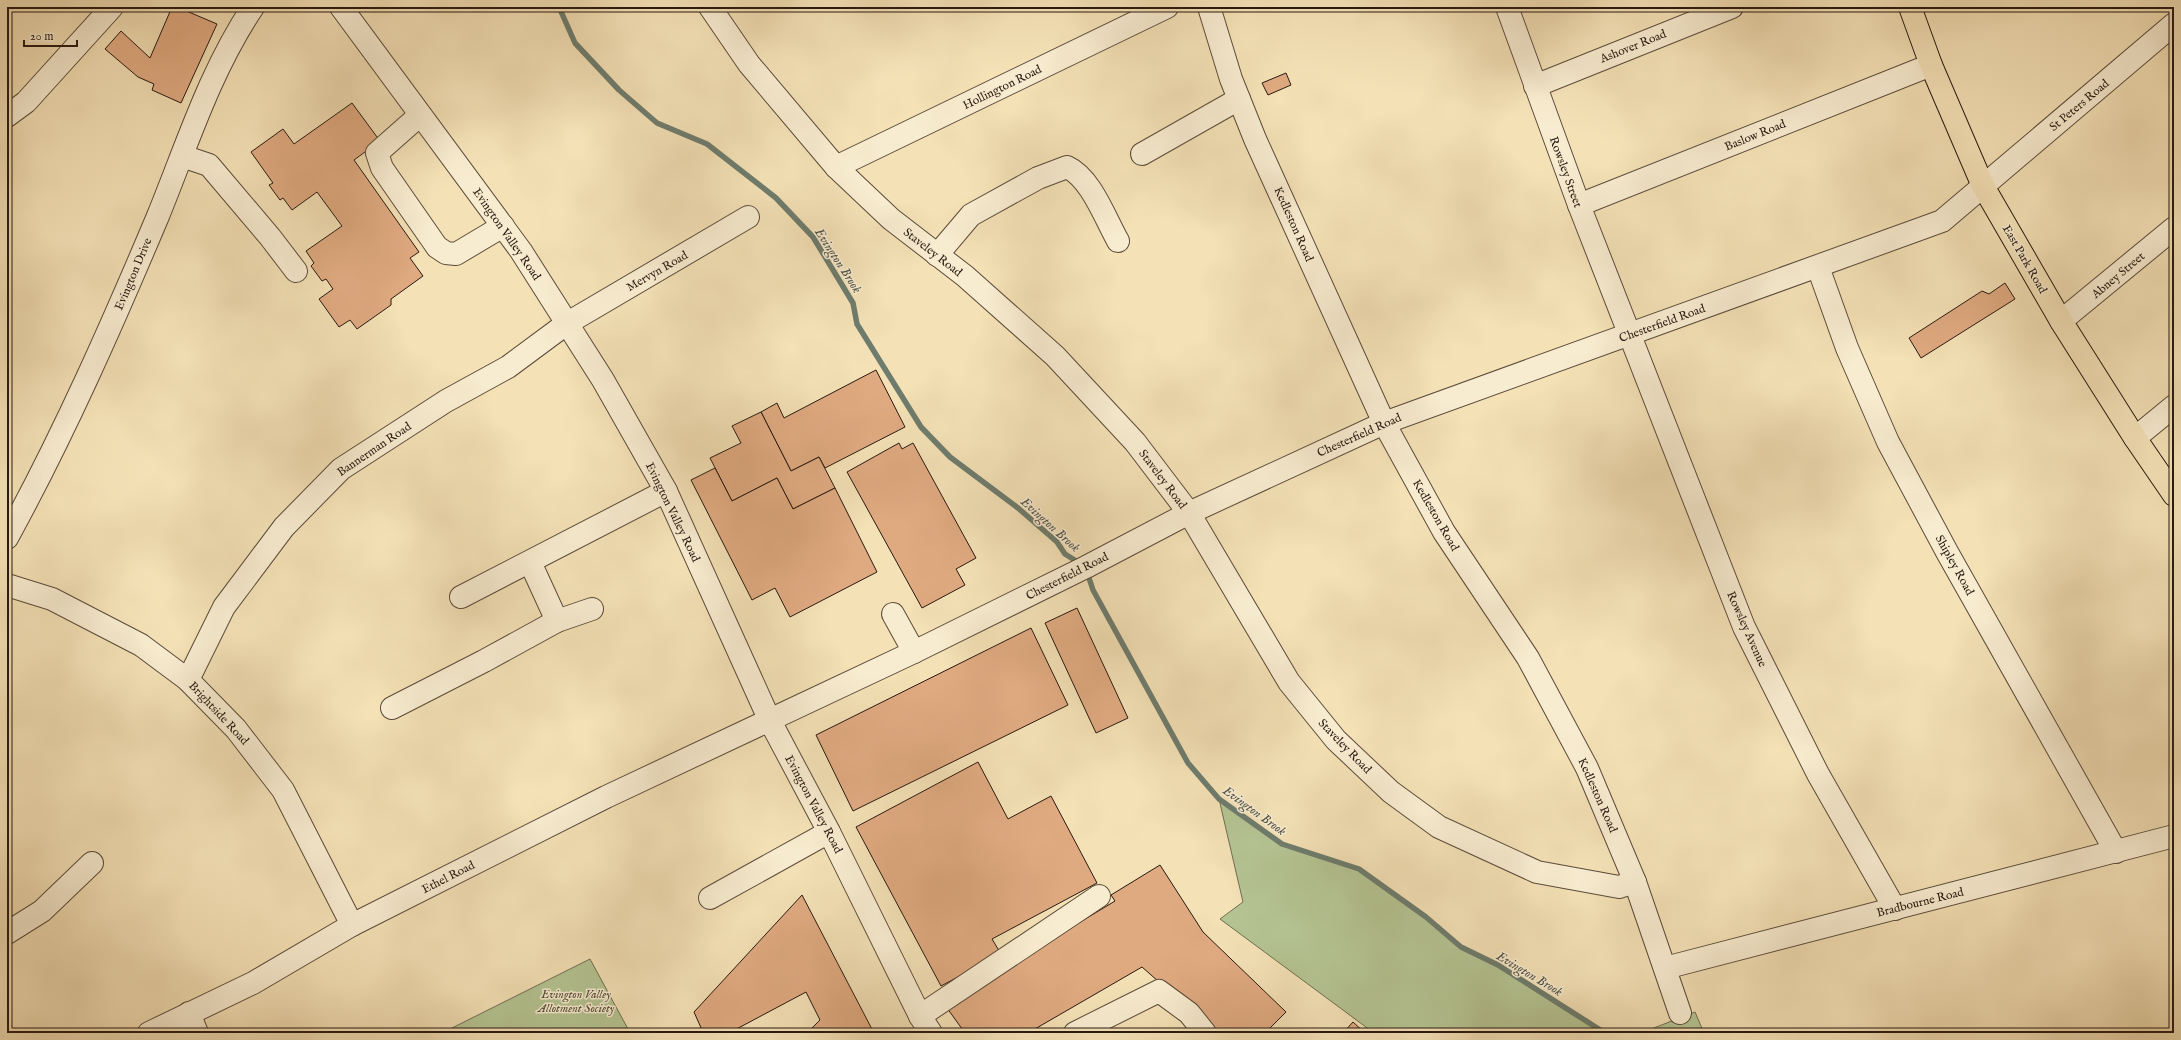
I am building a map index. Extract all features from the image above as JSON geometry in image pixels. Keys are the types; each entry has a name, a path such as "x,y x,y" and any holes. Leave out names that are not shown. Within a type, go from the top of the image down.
{"main road":[{"name":"East Park Road","path":"1910,7 1931,65 1983,186 2061,321 2134,438 2174,495"}],"street":[{"path":"7,116 26,102 112,7"},
{"name":"Evington Drive","path":"7,538 68,422 117,314 182,156 197,115 222,60 253,7"},
{"name":"Evington Valley Road","path":"341,7 521,251 603,380 666,491 760,725 829,832 925,1025"},
{"name":"Staveley Road","path":"710,7 749,64 836,167 891,219 982,291 1055,356 1135,442 1189,513 1289,682 1336,740 1391,792 1439,827 1537,872 1619,886 1636,882"},
{"name":"Hollington Road","path":"836,167 1167,7"},
{"name":"Kedleston Road","path":"1209,7 1239,99 1255,139 1384,423 1444,532 1528,658 1587,768 1636,882 1680,1013"},
{"name":"Rowsley Street","path":"1507,7 1579,205 1631,334"},
{"name":"Ashover Road","path":"1535,86 1732,7"},
{"name":"St Peters Road","path":"1983,186 2174,24"},
{"name":"Baslow Road","path":"1579,205 1931,65"},
{"path":"1142,154 1239,99"},
{"path":"420,115 377,153 382,168 437,247 446,253 456,254 503,226"},
{"path":"182,156 209,165 266,231 296,271"},
{"path":"937,255 971,215 1038,178 1067,167 1077,172 1087,184 1118,241"},
{"name":"Chesterfield Road","path":"760,725 914,652 1086,567 1189,513 1384,423 1942,221 1983,186"},
{"name":"Mervyn Road","path":"566,324 748,217"},
{"name":"Abney Street","path":"2061,321 2174,228"},
{"name":"Shipley Road","path":"1818,267 1847,348 1888,442 1954,566 2116,852"},
{"name":"Bannerman Road","path":"188,680 224,607 284,528 341,469 446,400 508,367 566,324"},
{"name":"Rowsley Avenue","path":"1631,334 1744,627 1818,774 1895,909"},
{"path":"2134,438 2174,406"},
{"path":"461,597 666,491"},
{"path":"530,562 557,621"},
{"name":"Brightside Road","path":"7,585 52,599 134,641 188,680 236,729 283,790 352,925"},
{"path":"392,708 484,662 557,621 592,609"},
{"path":"893,614 914,652"},
{"name":"Ethel Road","path":"149,1033 253,983 352,925 606,798 760,725"},
{"path":"710,898 829,832"},
{"name":"Bradbourne Road","path":"1665,968 2174,836"},
{"path":"7,933 42,911 92,863"},
{"path":"925,1025 1099,896"},
{"path":"1075,1033 1159,991 1189,1013 1205,1033"},
{"path":"189,1013 197,1033"}],"green space":[{"path":"1219,799 1282,844 1359,869 1426,917 1461,947 1498,965 1605,1033 1374,1033 1220,919 1243,902"},
{"name":"Evington Valley Allotment Society","path":"590,959 628,1029 619,1033 442,1033"},
{"path":"1695,1012 1704,1033 1641,1033"}],"building":[{"path":"172,7 177,7 217,24 181,103 152,90 154,84 138,77 105,49 121,31 150,58"},
{"path":"1286,73 1291,85 1268,95 1262,83"},
{"path":"352,103 380,141 354,160 419,252 410,258 423,276 391,299 391,305 357,329 350,320 339,327 319,299 333,289 326,279 322,281 311,266 314,263 306,251 342,226 317,192 292,210 283,198 280,200 269,185 273,183 251,152 283,129 294,144"},
{"path":"2005,283 2015,299 1921,358 1909,338 1982,291 1989,294"},
{"path":"876,370 905,427 825,468 819,457 791,471 761,412 777,403 784,418"},
{"path":"761,412 791,471 819,457 835,488 793,509 777,478 732,501 710,458 741,443 732,426"},
{"path":"899,443 902,449 913,443 976,558 956,569 965,585 922,608 847,472"},
{"path":"715,468 732,501 777,478 793,509 835,488 877,572 790,617 775,588 752,600 691,480"},
{"path":"1077,608 1128,718 1096,733 1045,623"},
{"path":"1031,628 1068,705 853,811 816,735"},
{"path":"978,762 1008,819 1051,796 1097,883 992,939 1001,954 941,986 856,827"},
{"path":"1160,865 1203,932 1286,1012 1265,1033 1217,1033 1142,967 1028,1033 965,1033 947,1008 988,984 984,980 1115,901 1111,895"},
{"path":"802,895 874,1033 807,1033 820,1020 806,992 729,1033 692,1033 702,1030 694,1012"},
{"path":"1353,1022 1365,1033 1343,1033"}],"waterway":[{"name":"Evington Brook","path":"559,7 575,43 619,90 657,123 707,144 776,198 813,237 853,303 857,324 921,427 950,457 1018,508 1057,542 1065,554 1081,564"},
{"name":"Evington Brook","path":"1087,572 1093,590 1188,763 1219,799 1282,844 1359,869 1426,917 1461,947 1498,965 1605,1033"}]}
